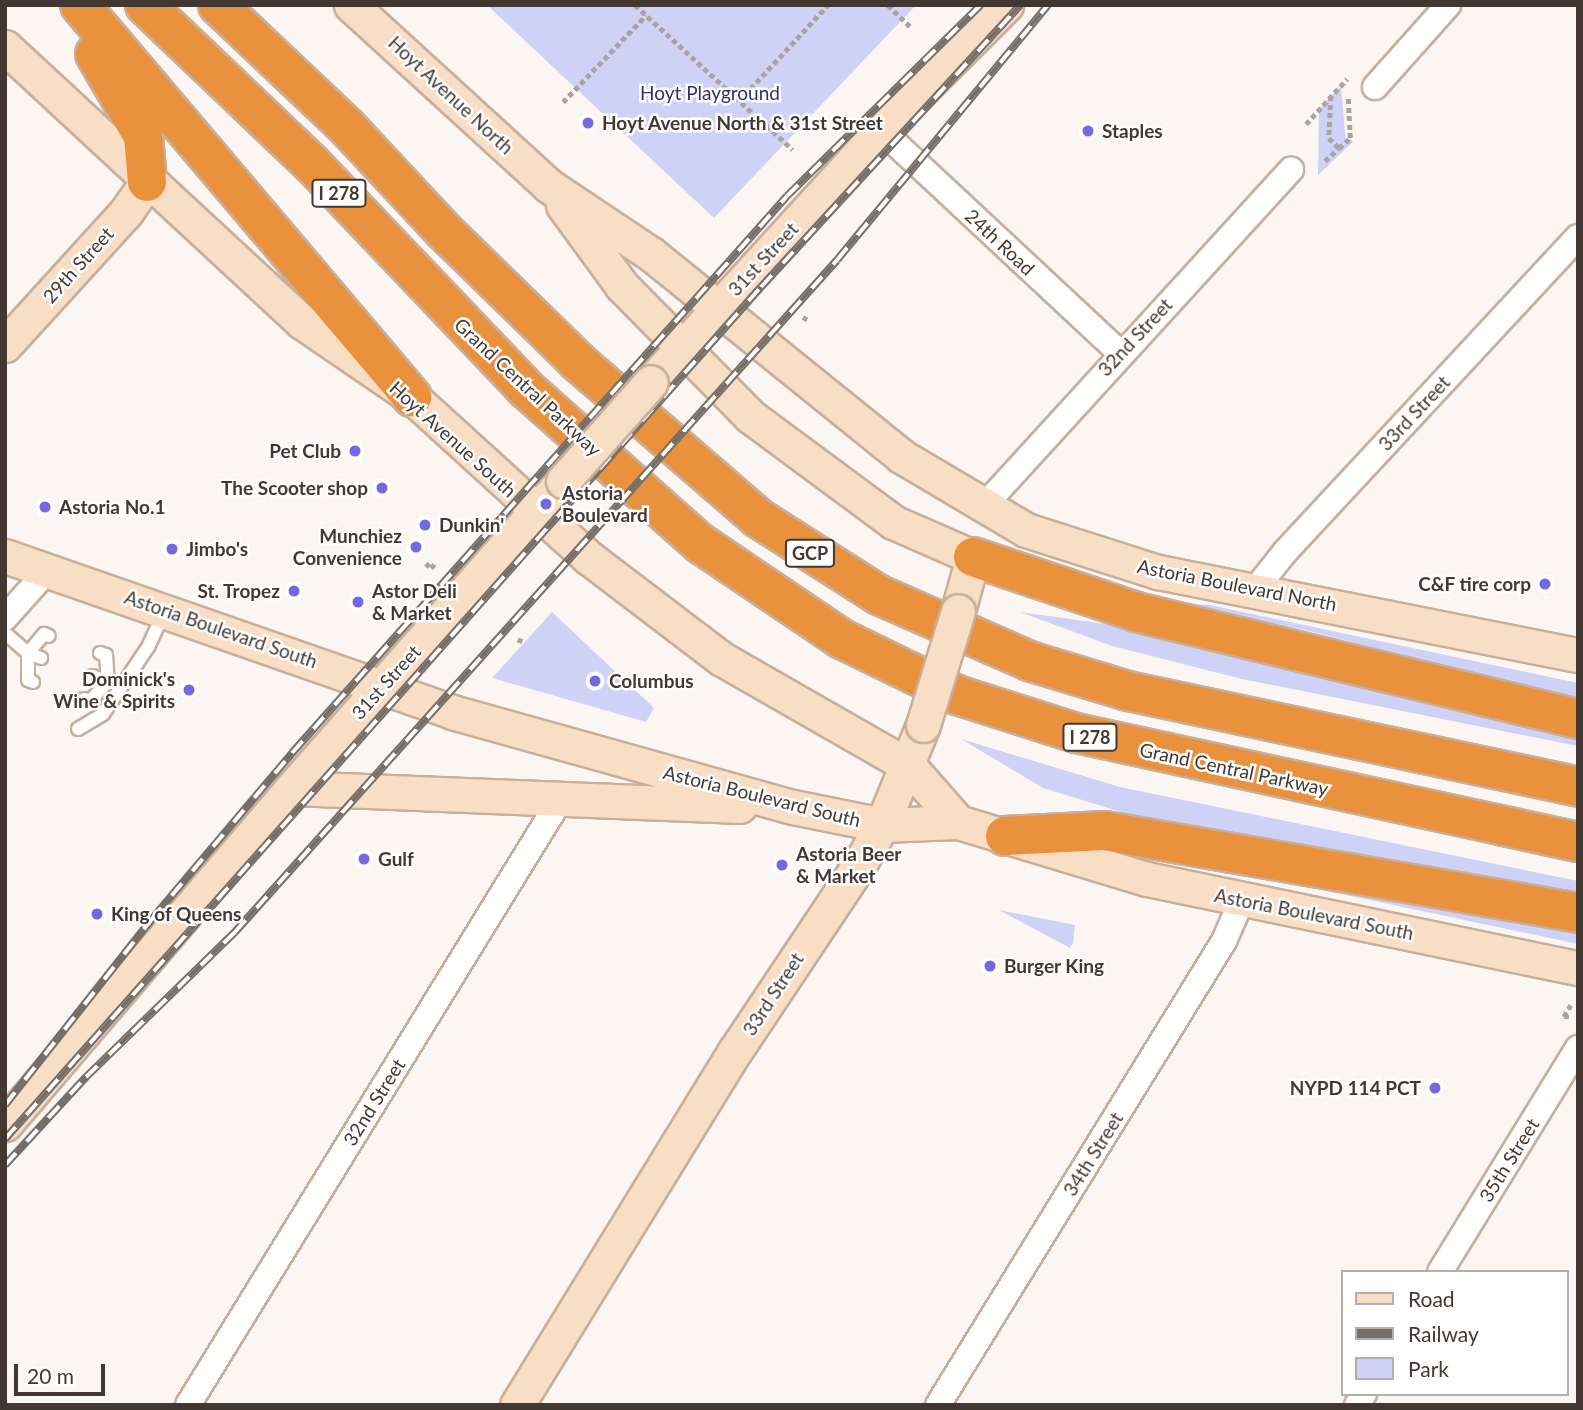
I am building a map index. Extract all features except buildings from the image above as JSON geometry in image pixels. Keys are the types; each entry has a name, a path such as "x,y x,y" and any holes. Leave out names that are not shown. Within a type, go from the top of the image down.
{"highway":[{"path":"57,5 134,116 147,154 146,182"},
{"path":"80,5 412,397"},
{"name":"Grand Central Parkway","path":"145,5 311,163 535,397 701,544 842,639 957,695 1076,733 1578,842"},
{"name":"GCP","path":"218,5 347,127 461,248 577,361 749,510 879,595 1029,662 1128,691 1578,787"},
{"path":"972,557 1136,612 1578,719"},
{"path":"1004,836 1105,831 1578,914"}],"main road":[{"name":"Hoyt Avenue North","path":"351,5 549,186 651,254 716,309"},
{"name":"31st Street","path":"5,1124 292,788 716,309 881,130 1006,5"},
{"name":"Hoyt Avenue South","path":"5,47 146,182 302,322 412,397 535,513 722,659 909,766 958,822"},
{"name":"29th Street","path":"5,345 126,212 146,182"},
{"name":"Hoyt Avenue North","path":"549,186 622,286 682,348"},
{"name":"Astoria Boulevard North","path":"716,309 873,435 983,507 1026,530 1145,568 1578,654"},
{"path":"682,348 750,416 842,489 893,522 972,557"},
{"name":"Astoria Boulevard South","path":"5,556 382,685 452,712 793,807 882,825 958,822 1147,879 1578,968"},
{"name":"33rd Street","path":"517,1405 735,1051 882,825 909,766 923,725 972,557"},
{"path":"292,788 793,807"}],"street":[{"path":"1375,87 1448,5"},
{"name":"24th Road","path":"881,130 1120,353"},
{"name":"32nd Street","path":"983,507 1120,353 1292,170"},
{"name":"33rd Street","path":"1254,591 1285,552 1578,237"},
{"path":"5,618 47,571"},
{"name":"32nd Street","path":"188,1405 560,800"},
{"name":"34th Street","path":"938,1405 1224,941 1242,900"},
{"name":"35th Street","path":"1441,1270 1578,1048"}],"lane":[{"path":"78,729 103,714 148,648 165,610"},
{"path":"5,633 28,653 41,658"},
{"path":"33,682 28,680 28,653 44,634 49,636"},
{"path":"84,699 90,701 108,682 106,656 100,653"},
{"path":"92,676 121,687"}],"path":[{"path":"635,5 793,150"},
{"path":"739,101 828,5"},
{"path":"888,5 912,28"},
{"path":"563,102 646,15"},
{"path":"1325,161 1350,138 1345,72"},
{"path":"1306,124 1347,79"},
{"path":"1331,96 1329,138 1339,148"},
{"path":"426,563 431,568 436,562"},
{"path":"1571,1005 1564,1017 1572,1017"}],"green space":[{"name":"Hoyt Playground","path":"487,5 916,5 714,218"},
{"path":"1341,85 1346,144 1350,138 1353,142 1318,175 1319,109"},
{"path":"1172,602 1210,605 1578,683 1578,699 1309,631"},
{"path":"552,612 654,708 646,722 492,678"},
{"path":"1020,612 1149,630 1578,736 1578,746 1242,679 1112,646"},
{"path":"961,739 1120,787 1578,881 1578,891 1131,815 1043,788"},
{"path":"1256,876 1578,929 1578,944"},
{"path":"999,910 1075,925 1073,943 1070,948"}],"railway":[{"path":"5,1105 151,920 292,753 787,196 981,5"},
{"path":"5,1139 761,287 1020,5"},
{"path":"5,1165 86,1077 235,932 837,260 1048,5"}],"place":[{"name":"Hoyt Avenue North & 31st Street","path":"588,123"},
{"name":"Staples","path":"1088,131"},
{"name":"Pet Club","path":"355,451"},
{"name":"The Scooter shop","path":"382,488"},
{"name":"Astoria Boulevard","path":"546,504"},
{"name":"Astoria No.1","path":"45,507"},
{"name":"Dunkin'","path":"425,525"},
{"name":"Munchiez Convenience","path":"416,547"},
{"name":"Jimbo's","path":"172,549"},
{"name":"C&F tire corp","path":"1545,584"},
{"name":"St. Tropez","path":"294,591"},
{"name":"Astor Deli & Market","path":"358,602"},
{"name":"Columbus","path":"595,681"},
{"name":"Dominick's Wine & Spirits","path":"189,690"},
{"name":"Gulf","path":"364,859"},
{"name":"Astoria Beer & Market","path":"782,865"},
{"name":"King of Queens","path":"97,914"},
{"name":"Burger King","path":"990,966"},
{"name":"NYPD 114 PCT","path":"1435,1088"}]}
